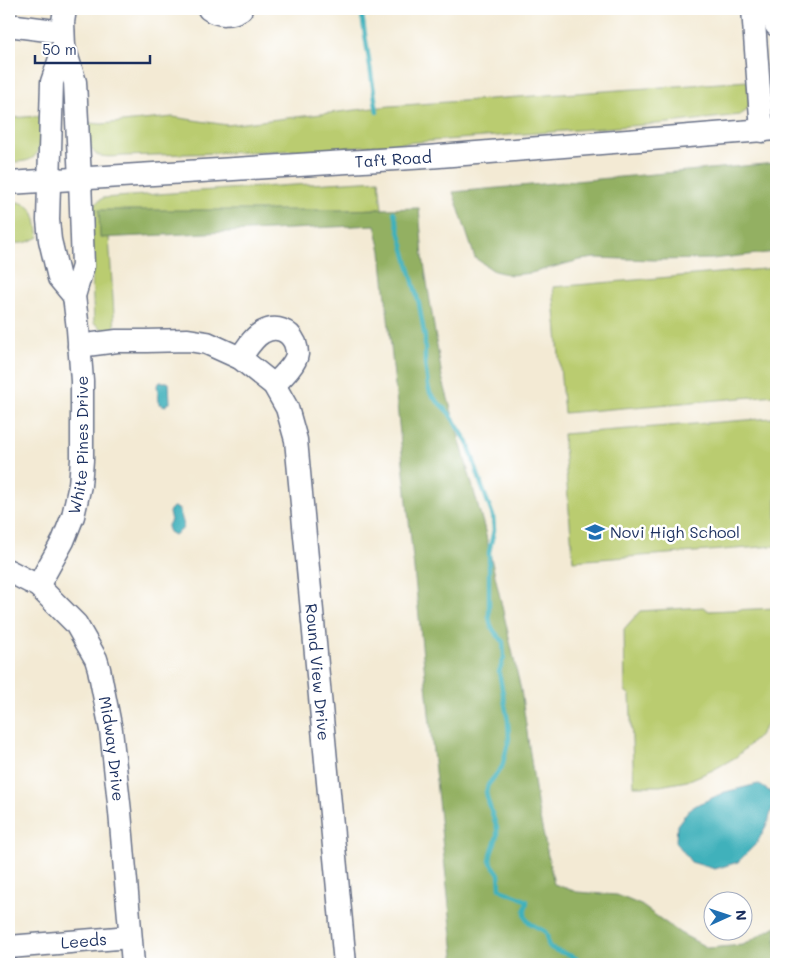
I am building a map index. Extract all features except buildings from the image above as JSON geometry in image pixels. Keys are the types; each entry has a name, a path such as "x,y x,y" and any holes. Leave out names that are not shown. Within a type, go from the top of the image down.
{"street":[{"name":"White Pines Drive","path":"38,586 63,541 73,516 80,485 83,442 82,381 74,296 83,266 76,82 64,39 63,22 65,9"},
{"path":"209,9 217,14 227,14 241,9"},
{"path":"753,9 769,130"},
{"path":"771,9 776,24"},
{"path":"9,26 16,26 64,39"},
{"name":"White Pines Drive","path":"64,39 52,82 48,220 50,240 59,278 74,296"},
{"name":"Taft Road","path":"9,183 428,157 769,130"},
{"path":"240,358 257,336 264,331 272,329 282,330 291,335 297,354 290,367 274,386"},
{"name":"Round View Drive","path":"79,346 117,341 188,340 207,344 240,358 274,386 287,408 296,440 345,964"},
{"name":"Midway Drive","path":"9,571 38,586 76,624 96,659 102,676 111,730 120,812 133,964"},
{"name":"Leeds","path":"9,948 130,936"}],"green space":[{"path":"748,81 749,106 740,115 669,123 313,150 112,157 98,155 91,148 88,123 102,124 173,117 227,125 390,106"},
{"path":"39,116 41,143 36,154 32,159 9,162 9,118"},
{"path":"776,163 776,252 712,259 653,260 595,258 531,273 511,275 494,271 475,258 453,192"},
{"path":"379,180 382,209 346,210 100,238 109,237 115,330 102,329 94,323 89,214 93,205 103,198"},
{"path":"18,202 29,207 36,220 39,237 28,242 9,241 9,203"},
{"path":"419,208 423,257 442,377 484,527 521,690 538,809 554,884 577,892 617,895 641,905 680,933 708,948 743,945 776,926 776,964 455,964 381,251 375,225 100,238 99,210 346,210"},
{"path":"776,268 776,395 564,413 553,287"},
{"path":"773,418 776,467 776,546 573,561 563,434"},
{"path":"703,607 709,611 776,608 776,712 757,738 736,757 713,770 687,781 660,786 634,786 630,695 625,691 624,629 640,611"}],"water":[{"path":"160,382 169,383 170,403 166,404 166,406 159,404 157,385"},
{"path":"173,507 180,510 183,524 182,529 174,535 169,532 167,527 171,520 169,513"},
{"path":"758,784 772,793 773,806 768,822 757,843 738,862 715,869 691,862 676,842 677,825 690,808 725,792"}],"waterway":[{"path":"361,9 377,112"},
{"path":"394,212 419,304 425,338 425,363 430,393 449,413 468,443 493,516 494,530 489,552 489,617 491,626 503,642 504,657 499,672 508,721 509,739 502,767 488,785 486,792 497,828 497,836 490,861 499,874 500,888 527,901 525,912 527,920 546,933 549,946 554,950 588,964"}],"place":[{"name":"Novi High School","path":"595,532"}]}
